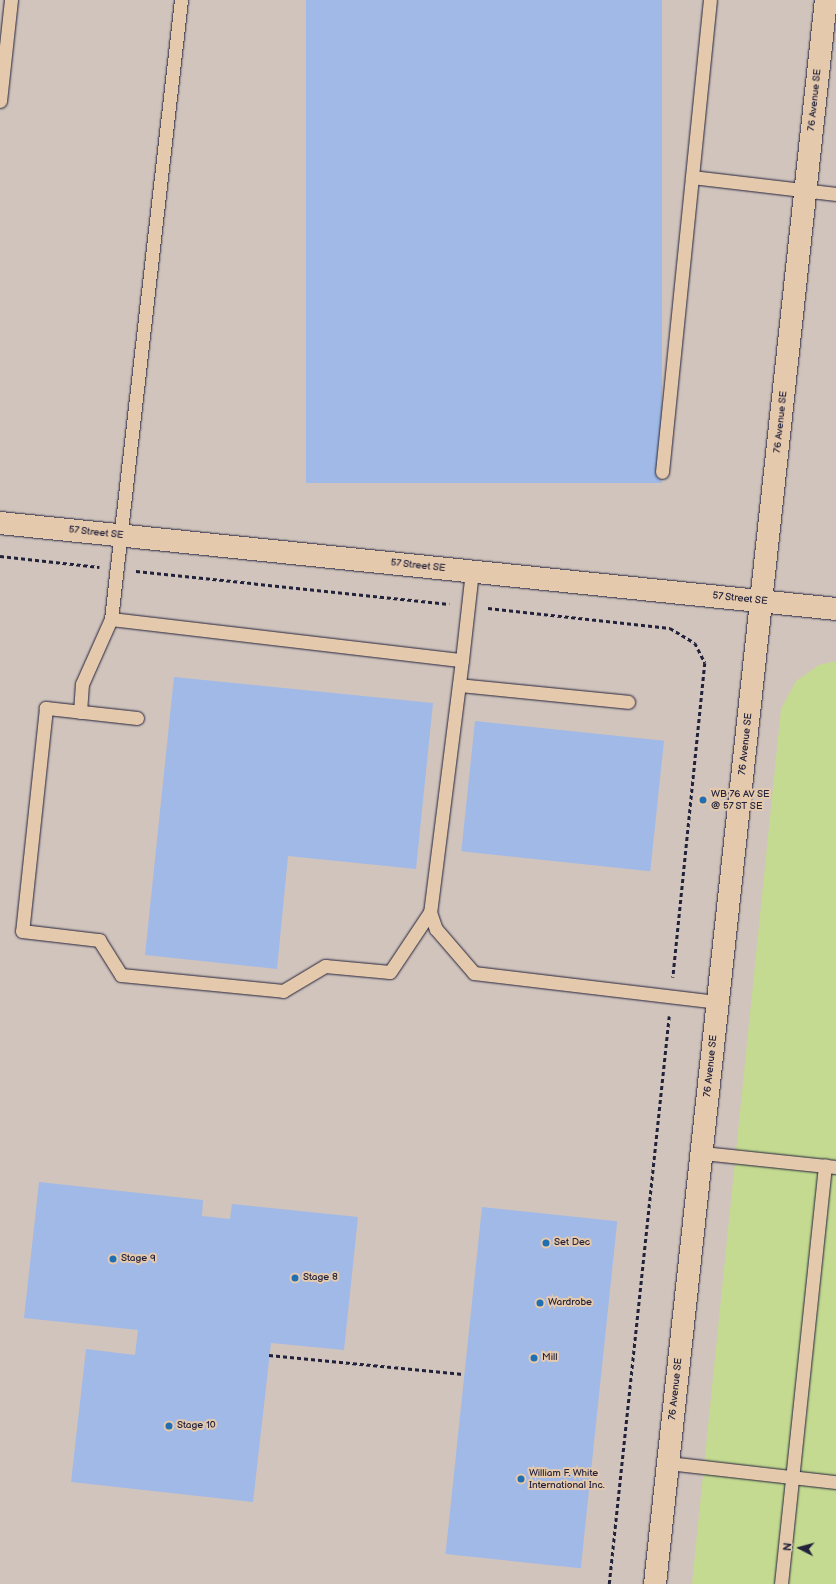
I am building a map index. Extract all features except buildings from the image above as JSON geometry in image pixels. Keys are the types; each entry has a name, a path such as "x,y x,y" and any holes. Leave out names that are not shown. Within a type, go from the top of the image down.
{"street":[{"name":"76 Avenue SE","path":"655,1584 826,0"},
{"name":"57 Street SE","path":"0,523 836,609"}],"lane":[{"path":"0,101 11,0"},
{"path":"80,712 82,684 110,619 117,569 181,0"},
{"path":"662,472 710,0"},
{"path":"692,177 836,194"},
{"path":"472,571 430,912 436,930 474,973 671,998 718,1002"},
{"path":"110,619 462,660"},
{"path":"459,685 628,702"},
{"path":"137,718 46,708 22,931 99,940 121,975 283,991 325,966 390,972 430,912"},
{"path":"702,1153 830,1166 792,1477 781,1584"},
{"path":"668,1463 836,1482"}],"path":[{"path":"0,556 670,628 695,643 705,662 671,998 608,1584"},
{"path":"269,1355 463,1374"}],"shaded area":[{"path":"0,0 836,0 836,1584 0,1584"}],"green space":[{"path":"836,661 836,1584 692,1584 781,709 796,681 819,665"}],"place":[{"name":"WB 76 AV SE @ 57 ST SE","path":"703,800"},
{"name":"Set Dec","path":"546,1243"},
{"name":"Stage 9","path":"113,1259"},
{"name":"Stage 8","path":"295,1278"},
{"name":"Wardrobe","path":"540,1303"},
{"name":"Mill","path":"534,1358"},
{"name":"Stage 10","path":"169,1426"},
{"name":"William F. White International Inc.","path":"521,1479"}]}
